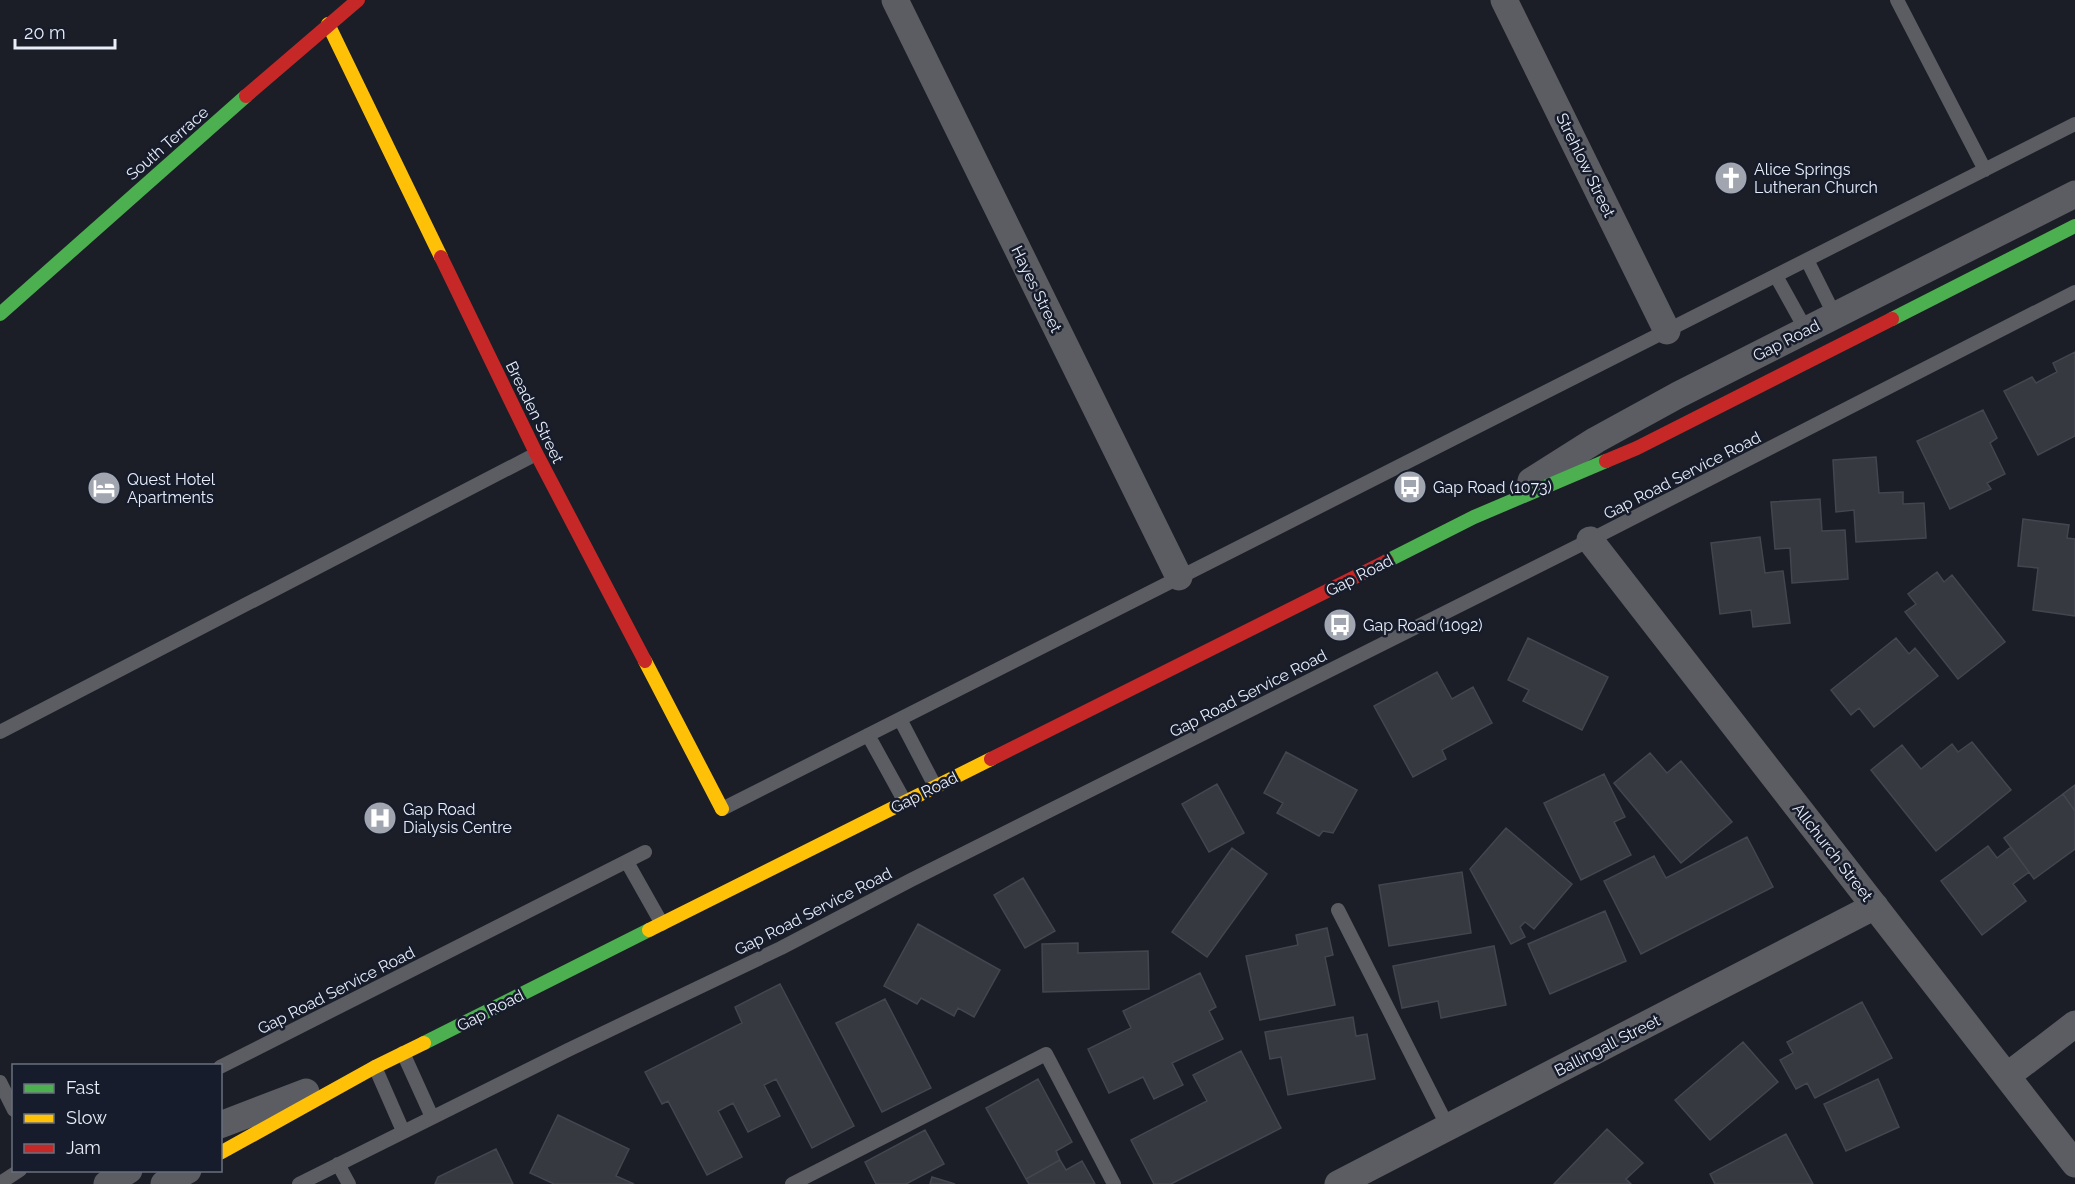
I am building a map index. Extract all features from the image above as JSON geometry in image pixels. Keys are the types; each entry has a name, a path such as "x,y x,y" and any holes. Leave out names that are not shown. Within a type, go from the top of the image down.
{"street":[{"name":"South Terrace","path":"0,314 358,0"},
{"name":"Hayes Street","path":"895,0 1179,578"},
{"name":"Strehlow Street","path":"1504,0 1667,331"},
{"name":"Breaden Street","path":"328,24 536,453 722,809"},
{"name":"Gap Road","path":"1474,517 1596,440 1678,395 2075,194"},
{"name":"Gap Road","path":"222,1152 375,1067 1474,517 1637,448 2075,226"},
{"path":"1836,316 1849,340"},
{"path":"1806,330 1819,356"},
{"name":"Allchurch Street","path":"1590,540 2075,1164"},
{"name":"Ballingall Street","path":"1338,1184 1875,906"},
{"path":"2007,1077 2075,1024"},
{"name":"Gap Road","path":"222,1124 375,1067"},
{"path":"107,1184 126,1172"},
{"path":"164,1184 185,1172"}],"lane":[{"path":"1897,0 1985,170"},
{"path":"722,809 2075,124"},
{"path":"1807,260 1836,316"},
{"path":"1776,276 1806,330"},
{"name":"Gap Road Service Road","path":"299,1184 403,1131 781,948 911,880 1590,540 2075,292"},
{"path":"0,732 536,453"},
{"path":"900,719 935,787"},
{"path":"868,735 905,802"},
{"name":"Gap Road Service Road","path":"222,1066 645,852"},
{"path":"627,861 662,924"},
{"path":"1338,910 1448,1127"},
{"path":"403,1053 432,1117"},
{"path":"792,1184 1046,1054 1114,1184"},
{"path":"375,1067 403,1131"},
{"path":"0,1082 12,1106"},
{"path":"338,1164 349,1184"},
{"path":"0,1183 17,1172"}],"building":[{"path":"2075,352 2075,436 2038,455 2004,391 2032,377 2036,383 2057,372 2053,363"},
{"path":"1983,410 1997,438 1990,443 2005,474 1987,483 1991,489 1950,509 1917,441"},
{"path":"1876,457 1879,493 1903,492 1903,504 1924,503 1926,538 1856,542 1854,510 1836,512 1833,460"},
{"path":"1820,499 1822,531 1845,530 1848,579 1792,583 1790,548 1775,549 1771,502"},
{"path":"2023,519 2069,525 2067,538 2075,539 2075,616 2033,610 2038,568 2018,566"},
{"path":"1760,537 1765,573 1783,571 1790,623 1753,627 1751,610 1720,614 1711,543"},
{"path":"1937,572 1944,582 1952,575 2005,642 1958,679 1905,612 1916,604 1908,594"},
{"path":"1528,638 1608,677 1582,730 1523,701 1529,690 1508,680"},
{"path":"1896,638 1909,654 1915,648 1938,676 1874,727 1859,708 1851,715 1831,690"},
{"path":"1437,672 1452,699 1473,687 1492,723 1442,750 1446,759 1413,777 1374,706"},
{"path":"1972,742 2011,790 1936,851 1871,770 1902,745 1921,769 1952,744 1958,752"},
{"path":"1286,752 1357,790 1333,833 1323,831 1319,836 1277,813 1283,803 1264,793"},
{"path":"1650,753 1667,773 1681,761 1732,822 1681,863 1614,783"},
{"path":"1604,774 1625,817 1614,822 1631,855 1581,880 1544,803"},
{"path":"1217,784 1244,833 1209,852 1182,804"},
{"path":"2075,785 2075,811 2063,794"},
{"path":"2063,794 2075,811 2075,849 2034,879 2004,838"},
{"path":"1506,828 1572,884 1534,929 1525,922 1520,927 1525,937 1511,944 1470,869"},
{"path":"1747,837 1773,887 1641,954 1604,881 1654,856 1666,878"},
{"path":"1988,846 1997,858 2011,847 2029,872 2013,884 2026,901 1982,935 1941,881"},
{"path":"1232,848 1267,874 1207,957 1172,932"},
{"path":"1462,872 1471,933 1389,946 1379,885"},
{"path":"1023,878 1055,931 1025,948 994,895"},
{"path":"1605,911 1626,961 1550,994 1528,944"},
{"path":"918,924 1000,970 974,1017 958,1008 954,1016 921,998 917,1004 884,986"},
{"path":"1327,928 1333,955 1325,957 1335,1005 1260,1020 1246,956 1298,945 1296,935"},
{"path":"1078,943 1078,953 1148,951 1149,989 1043,992 1042,944"},
{"path":"1494,946 1506,1005 1441,1018 1438,1001 1402,1008 1393,966"},
{"path":"1200,973 1216,1007 1209,1011 1223,1039 1172,1063 1183,1085 1154,1099 1143,1077 1109,1093 1088,1049 1131,1028 1123,1011"},
{"path":"780,984 854,1126 812,1148 776,1079 764,1085 780,1116 748,1132 733,1103 718,1111 742,1157 707,1175 668,1101 662,1104 645,1072 742,1023 735,1007"},
{"path":"885,999 931,1088 882,1112 836,1023"},
{"path":"1862,1002 1892,1058 1815,1098 1807,1083 1796,1089 1780,1060 1793,1053 1787,1042"},
{"path":"1353,1017 1356,1036 1367,1034 1375,1079 1288,1095 1281,1057 1270,1059 1265,1032"},
{"path":"1743,1042 1778,1082 1710,1140 1675,1100"},
{"path":"1241,1051 1281,1128 1171,1184 1154,1184 1131,1140 1207,1101 1193,1075"},
{"path":"1038,1079 1072,1142 1056,1151 1060,1160 1026,1179 986,1108"},
{"path":"1878,1079 1899,1127 1846,1151 1824,1104"},
{"path":"558,1115 629,1149 616,1176 634,1184 554,1184 530,1173"},
{"path":"1607,1129 1643,1163 1626,1179 1631,1184 1554,1184"},
{"path":"925,1130 944,1164 906,1184 876,1184 865,1162"},
{"path":"1786,1134 1813,1184 1715,1184 1710,1174"},
{"path":"496,1149 513,1184 435,1184 438,1177"},
{"path":"1060,1160 1066,1170 1082,1161 1095,1184 1029,1184 1026,1179"},
{"path":"932,1177 955,1184 930,1184"}],"traffic: fast":[{"path":"0,314 246,96"},
{"path":"1892,319 2075,226"},
{"path":"1387,561 1474,517 1606,461"},
{"path":"424,1043 649,930"}],"traffic: slow":[{"path":"328,24 441,257"},
{"path":"645,661 722,809"},
{"path":"649,930 991,759"},
{"path":"222,1152 375,1067 424,1043"}],"traffic: jam":[{"path":"246,96 358,0"},
{"path":"441,257 536,453 645,661"},
{"path":"1606,461 1637,448 1892,319"},
{"path":"991,759 1387,561"}],"place":[{"name":"Alice Springs Lutheran Church","path":"1731,178"},
{"name":"Gap Road (1073)","path":"1410,487"},
{"name":"Quest Hotel Apartments","path":"104,488"},
{"name":"Gap Road (1092)","path":"1340,625"},
{"name":"Gap Road Dialysis Centre","path":"380,818"}]}
